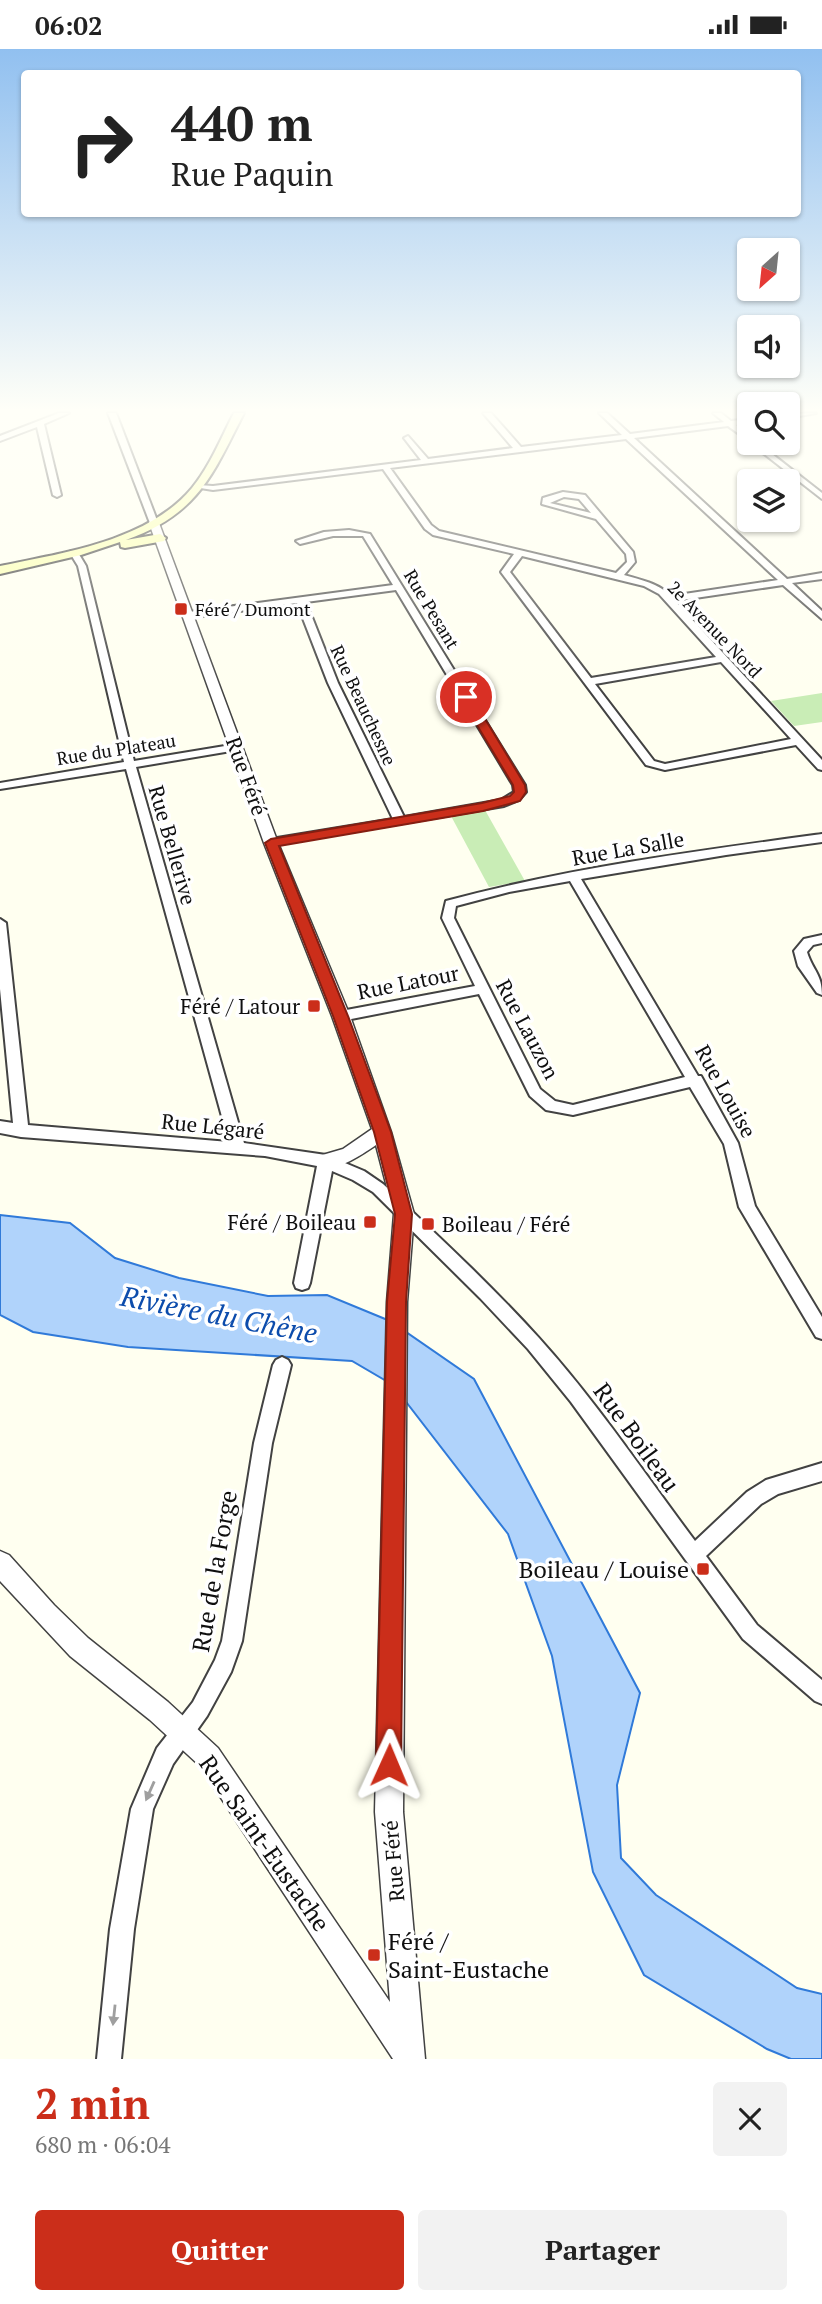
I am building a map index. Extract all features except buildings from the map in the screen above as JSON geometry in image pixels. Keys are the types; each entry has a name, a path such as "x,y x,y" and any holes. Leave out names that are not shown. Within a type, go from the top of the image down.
{"main road":[{"path":"0,570 96,547 154,523 179,507"},
{"path":"96,547 160,538"}],"street":[{"name":"Rue Féré","path":"148,507 271,843 341,1016 382,1132 404,1214 397,1302 388,1812 411,2058"},
{"name":"2e Avenue Nord","path":"414,507 428,527 436,533 647,584 670,599 822,767"},
{"path":"554,507 598,517"},
{"path":"590,507 630,554 631,562 618,576"},
{"path":"705,507 822,616"},
{"name":"Rue Pesant","path":"300,541 323,535 356,532 366,534 519,785 520,792 517,796 504,803 400,821"},
{"name":"Rue Bellerive","path":"74,553 82,566 130,765 238,1148"},
{"path":"519,554 505,572 643,757 658,766 675,765 799,741"},
{"path":"670,599 822,576"},
{"path":"189,615 399,587"},
{"name":"Rue Beauchesne","path":"301,601 332,683 400,821"},
{"path":"588,682 724,659"},
{"name":"Rue du Plateau","path":"0,786 237,747"},
{"path":"271,843 400,821"},
{"name":"Rue La Salle","path":"447,910 454,901 574,877 822,838"},
{"name":"Rue Louise","path":"574,877 731,1143 747,1207 822,1332"},
{"name":"Rue Lauzon","path":"447,910 448,918 535,1092 551,1106 573,1110 696,1080"},
{"path":"0,923 21,1131"},
{"path":"822,939 809,942 800,951 805,966 822,990"},
{"name":"Rue Latour","path":"341,1016 483,989"},
{"name":"Rue Légaré","path":"0,1128 238,1148 326,1161 359,1174 379,1188 404,1214"},
{"path":"302,1283 326,1161 349,1154 382,1132"},
{"name":"Rue Boileau","path":"404,1214 486,1293 534,1344 577,1396 750,1632 822,1695"},
{"name":"Rue de la Forge","path":"109,2059 122,1929 142,1809 165,1756 224,1665 232,1641 263,1443 282,1365"},
{"path":"693,1556 754,1498 772,1486 822,1472"},
{"name":"Rue Saint-Eustache","path":"0,1563 45,1614 79,1647 183,1732 209,1757 411,2058"}],"green space":[{"path":"822,693 822,722 794,726 771,701"},
{"path":"485,810 525,881 489,887 451,816"}],"water":[{"name":"Rivière du Chêne","path":"0,1215 70,1223 115,1258 179,1278 268,1296 327,1295 390,1321 474,1379 640,1693 617,1785 621,1858 656,1895 797,1988 822,1994 822,2059 791,2059 767,2049 644,1975 593,1872 552,1656 508,1534 393,1385 352,1361 128,1347 33,1332 0,1315"}],"place":[{"name":"Féré / Dumont","path":"181,609"},
{"name":"Féré / Latour","path":"314,1006"},
{"name":"Féré / Boileau","path":"370,1222"},
{"name":"Boileau / Féré","path":"428,1224"},
{"name":"Boileau / Louise","path":"703,1569"},
{"name":"Féré / Saint-Eustache","path":"374,1955"}],"route":[{"path":"389,1765 397,1302 404,1214 382,1132 341,1016 271,843 483,807 515,798 520,792 519,785 466,697"}]}
